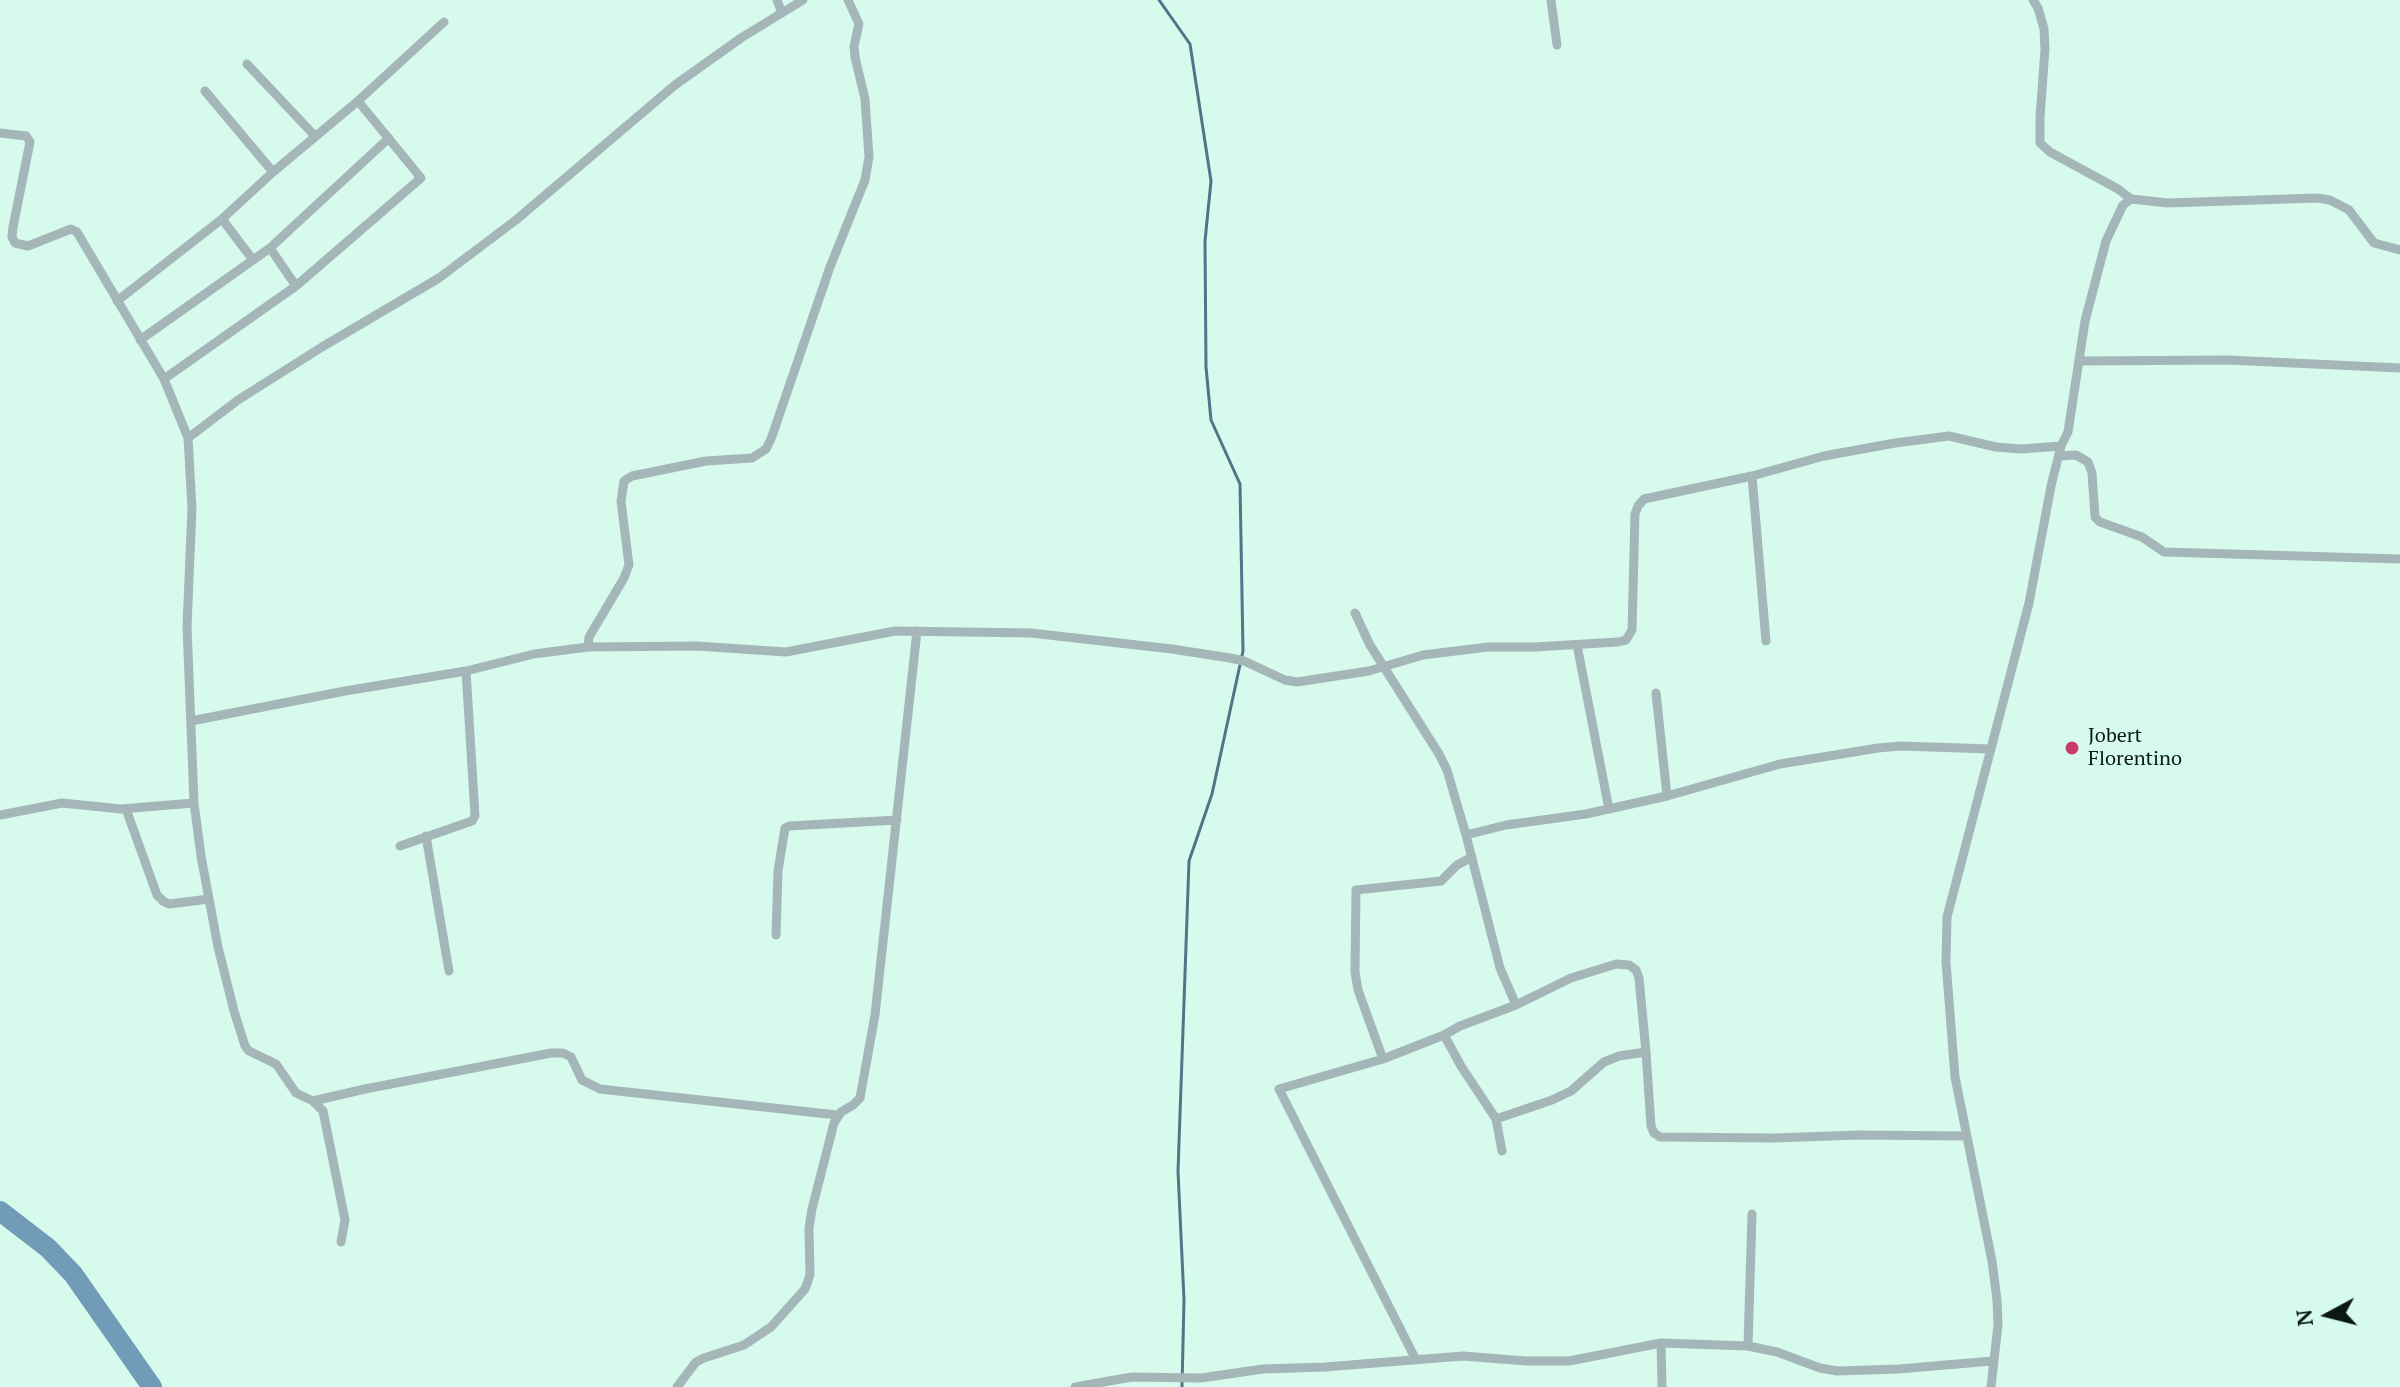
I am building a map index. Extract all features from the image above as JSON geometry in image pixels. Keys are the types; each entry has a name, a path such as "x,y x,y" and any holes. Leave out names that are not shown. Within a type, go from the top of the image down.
{"street":[{"path":"777,0 782,13"},
{"path":"188,438 238,400 439,278 516,220 675,85 741,38 803,0"},
{"path":"588,647 589,637 629,565 621,501 624,481 632,476 706,461 752,458 766,449 771,439 830,267 865,180 869,157 865,99 854,46 859,24 848,0"},
{"path":"1551,0 1557,45"},
{"path":"2033,0 2038,8 2045,39 2040,143 2050,152 2131,199 2168,203 2330,200 2349,210 2374,243 2400,250"},
{"path":"117,301 222,219 444,22"},
{"path":"247,64 315,136"},
{"path":"205,91 273,172"},
{"path":"164,379 296,286 421,178 358,101"},
{"path":"0,133 26,136 30,142 13,227 15,243 20,246 36,244 66,230 74,230 164,379 188,438 192,508 187,626 194,803 209,899 245,1046 255,1055 276,1064 296,1093 313,1101 323,1111 345,1220 341,1242"},
{"path":"140,340 270,248 389,138"},
{"path":"1991,1387 1998,1325 1994,1274 1955,1077 1946,962 1947,917 2029,603 2060,451 2068,432 2085,321 2106,241 2123,205 2131,199"},
{"path":"222,219 253,260"},
{"path":"270,248 296,286"},
{"path":"2080,361 2228,360 2400,368"},
{"path":"191,721 466,671 534,654 588,647 697,646 786,652 895,631 1031,633 1230,658 1297,682 1369,671 1423,655 1488,647 1618,642 1630,635 1635,514 1638,506 1652,496 1752,476 1824,456 1949,436 1996,447 2076,455 2088,462 2092,473 2095,517 2100,522 2142,537 2164,552 2400,559"},
{"path":"1752,476 1766,641"},
{"path":"1355,613 1370,645 1447,770 1500,968 1516,1005"},
{"path":"313,1101 563,1053 571,1057 582,1080 600,1089 837,1115 853,1105 860,1098 875,1015 917,631"},
{"path":"1577,645 1609,809"},
{"path":"400,846 472,821 475,816 466,671"},
{"path":"1656,693 1667,796"},
{"path":"1466,835 1667,796 1780,764 1900,746 1991,749"},
{"path":"0,815 62,803 126,809 194,803"},
{"path":"126,809 157,895 169,904 209,899"},
{"path":"776,935 778,871 785,828 897,820"},
{"path":"426,836 449,971"},
{"path":"1383,1059 1358,990 1355,972 1356,890 1441,881 1457,865 1472,857"},
{"path":"1416,1360 1279,1089 1383,1059 1516,1005 1571,978 1616,964 1629,965 1636,970 1639,978 1651,1126 1660,1137 1965,1136"},
{"path":"1444,1035 1496,1119 1502,1151"},
{"path":"1496,1119 1571,1091 1604,1062 1646,1052"},
{"path":"677,1387 696,1362 758,1338 782,1317 805,1289 810,1275 809,1228 812,1209 837,1115"},
{"path":"1748,1346 1752,1214"},
{"path":"1075,1387 1132,1377 1201,1378 1263,1369 1463,1356 1569,1361 1661,1343 1748,1346 1837,1371 1992,1361"},
{"path":"1661,1343 1662,1387"}],"waterway":[{"path":"1159,0 1190,44 1211,181 1205,241 1206,367 1211,420 1240,484 1243,651 1212,794 1189,861 1178,1171 1184,1300 1182,1387"},
{"path":"0,1211 48,1248 73,1274 152,1387"}],"place":[{"name":"Jobert Florentino","path":"2072,748"}]}
